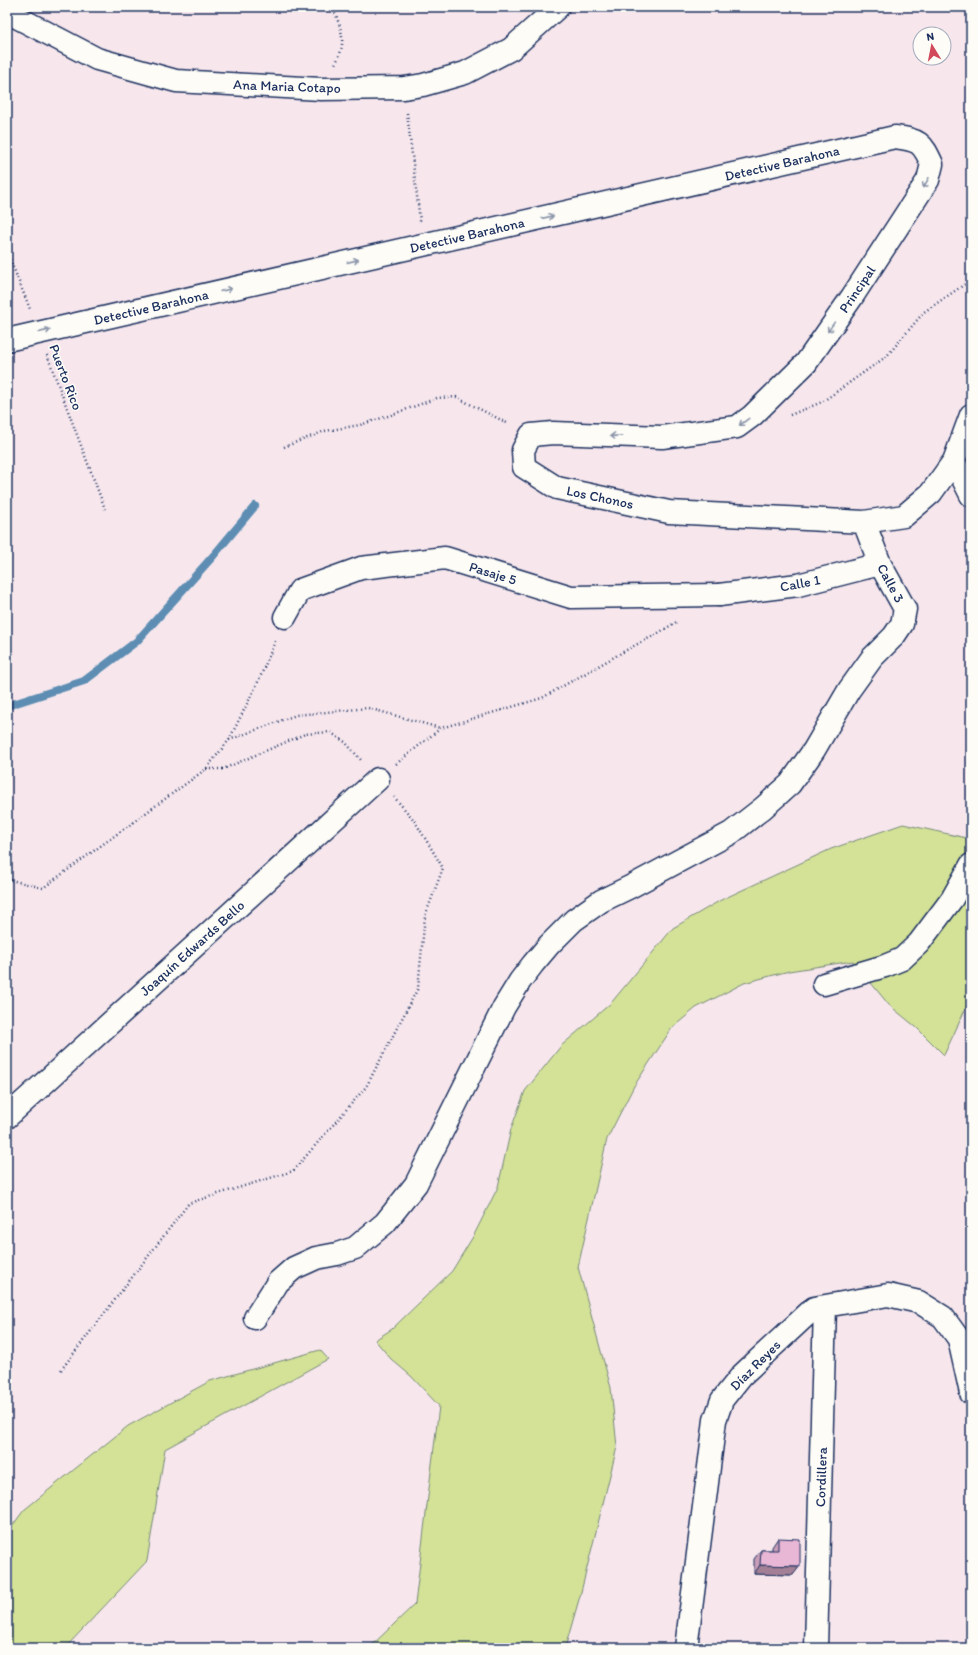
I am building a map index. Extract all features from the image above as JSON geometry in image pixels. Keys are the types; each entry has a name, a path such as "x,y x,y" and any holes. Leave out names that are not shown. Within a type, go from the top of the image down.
{"street":[{"name":"Ana Maria Cotapo","path":"7,12 97,58 176,81 321,88 404,88 424,85 465,73 511,49 558,7"},
{"name":"Detective Barahona","path":"7,340 895,137 912,139 924,147"},
{"name":"Principal","path":"531,435 553,433 662,437 737,427 752,416 806,363 852,297 928,180 932,164 924,147"},
{"name":"Los Chonos","path":"531,435 524,450 524,467 557,488 669,512 864,522 904,516 931,493 954,461 971,415"},
{"path":"954,461 971,495"},
{"name":"Calle 3","path":"255,1318 278,1282 294,1268 316,1258 337,1254 355,1248 385,1223 416,1184 504,1007 520,981 549,945 574,920 601,901 630,888 731,834 790,784 814,750 849,690 872,658 894,636 902,624 905,609 880,564 864,522"},
{"name":"Pasaje 5","path":"285,617 300,590 360,568 445,558 571,597 719,595"},
{"name":"Calle 1","path":"719,595 798,585 880,564"},
{"name":"Joaquín Edwards Bello","path":"7,1117 378,779"},
{"path":"824,984 885,966 902,959 919,943 952,899 971,865"},
{"name":"Díaz Reyes","path":"686,1648 715,1420 722,1400 742,1376 814,1308 888,1295 919,1302 943,1317 959,1339 971,1393"},
{"name":"Cordillera","path":"816,1648 825,1306"}],"path":[{"path":"321,88 341,54 343,33 334,10 330,7"},
{"path":"404,88 423,245"},
{"name":"Puerto Rico","path":"7,252 39,332 105,509"},
{"path":"752,416 766,420 783,417 822,402 886,356 924,312 971,280"},
{"path":"284,447 325,431 360,425 437,398 456,397 531,435"},
{"path":"7,879 43,888 206,769 229,740 259,680 285,617"},
{"path":"378,779 441,728 542,698 681,619"},
{"path":"229,740 296,715 368,708 441,728"},
{"path":"61,1370 189,1203 293,1171 366,1087 418,988 425,916 443,868 414,820 345,742 330,732 305,734 223,769 206,769"}],"green space":[{"path":"903,824 971,839 971,997 944,1055 916,1027 889,1005 853,961 789,971 744,983 696,1008 672,1028 634,1086 607,1139 578,1267 611,1388 617,1447 580,1596 565,1648 369,1648 415,1604 439,1406 411,1376 391,1359 375,1340 392,1329 452,1271 474,1235 498,1187 511,1129 525,1091 561,1046 611,1003 673,928 721,900 831,849"},
{"path":"320,1350 328,1359 165,1449 147,1561 65,1648 7,1648 7,1533 24,1510 128,1426 210,1381"}],"building":[{"path":"778,1538 800,1539 800,1566 760,1565 761,1550 778,1550"}],"waterway":[{"path":"7,706 84,681 137,641 214,555 255,506"}]}
